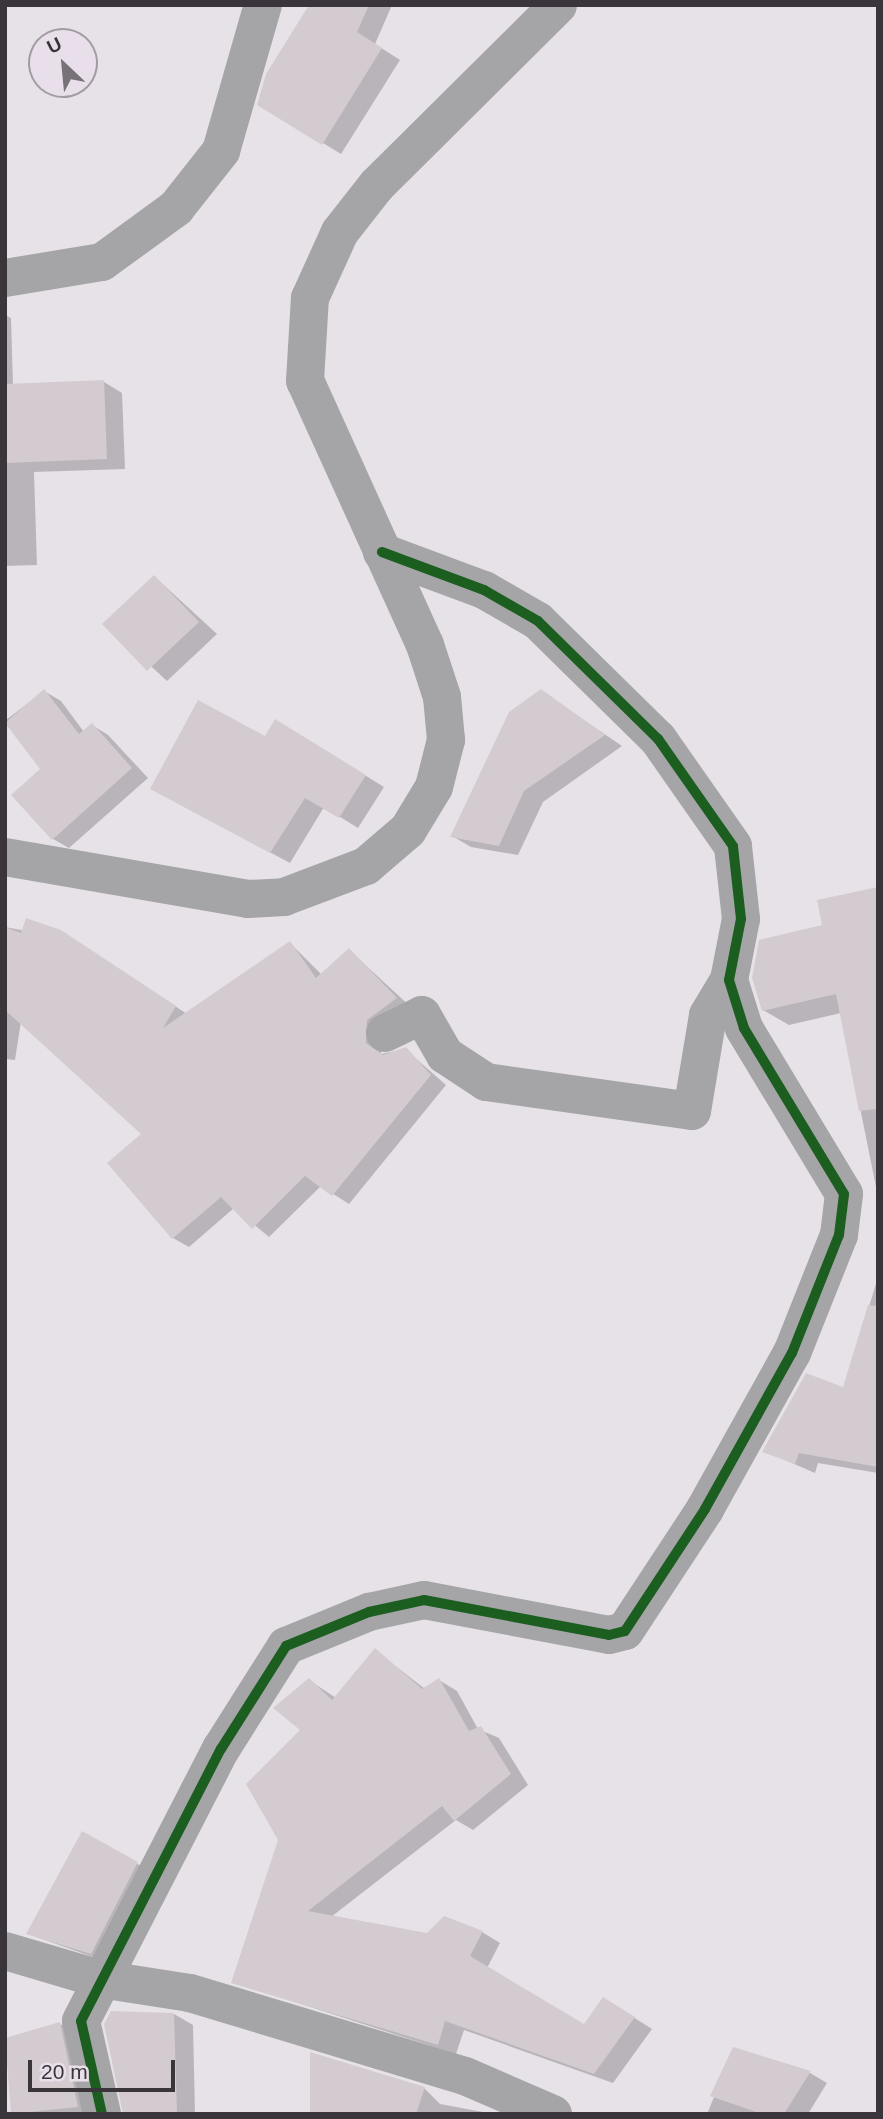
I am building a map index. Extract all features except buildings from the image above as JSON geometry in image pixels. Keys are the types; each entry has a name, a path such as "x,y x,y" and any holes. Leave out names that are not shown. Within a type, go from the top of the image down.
{"street":[{"path":"5,278 102,262 176,208 221,151 262,5"},
{"path":"5,857 248,899 309,890 366,866 408,830 434,787 446,740 425,645 305,381 310,298 340,232 377,185 558,5"},
{"path":"382,552 484,590 538,621 658,739 733,846 741,919 729,980 708,1015 692,1111 486,1082 445,1055 422,1015 385,1032"},
{"path":"102,2114 81,2021 100,1979 221,1749 286,1646 369,1612 424,1600 609,1635 639,1618 792,1353 839,1235 844,1194 744,1028 729,980"},
{"path":"5,1951 100,1979 190,1993 465,2076 553,2114"}],"cycle path":[{"path":"102,2114 81,2021 221,1749 286,1646 369,1612 424,1600 609,1635 625,1631 705,1509 792,1353 839,1235 844,1194 744,1028 729,980 741,919 733,846 658,739 538,621 484,590 382,552"}]}
